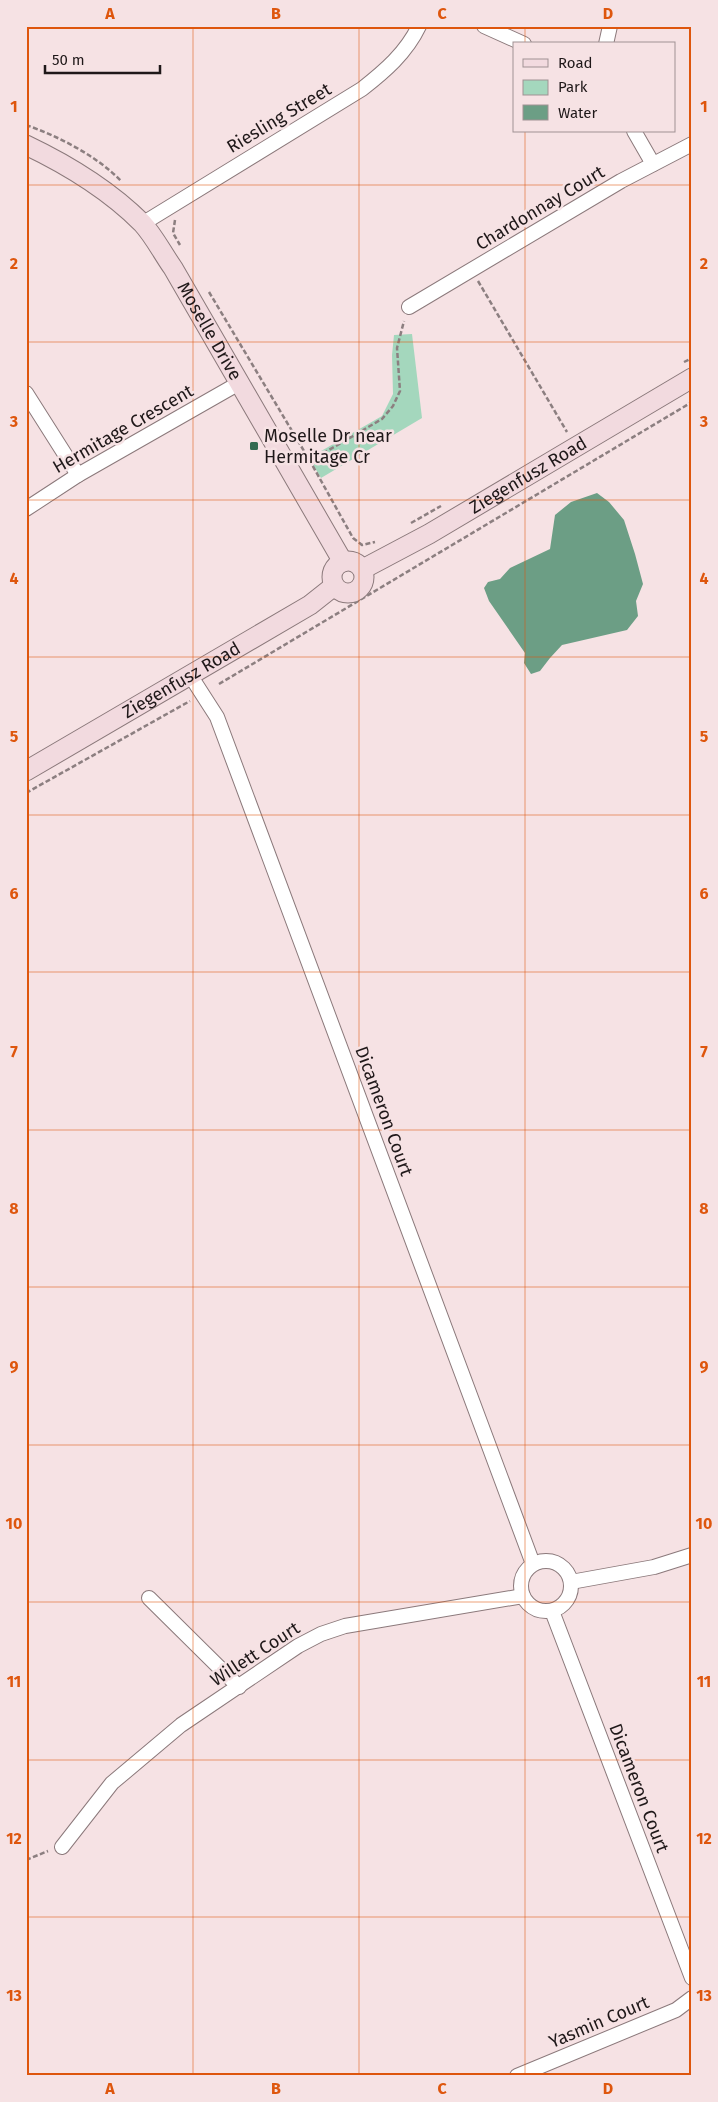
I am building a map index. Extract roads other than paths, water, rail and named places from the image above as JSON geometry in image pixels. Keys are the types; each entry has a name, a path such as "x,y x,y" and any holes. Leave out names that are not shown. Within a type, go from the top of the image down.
{"street":[{"name":"Riesling Street","path":"142,224 362,89 391,66 415,35 419,26"},
{"path":"484,26 520,42"},
{"path":"606,42 610,26"},
{"path":"635,132 653,164"},
{"name":"Chardonnay Court","path":"409,308 621,181 692,144"},
{"name":"Moselle Drive","path":"26,145 63,163 100,188 142,224 173,268 343,562"},
{"name":"Ziegenfusz Road","path":"362,569 429,534 688,370"},
{"name":"Hermitage Crescent","path":"26,509 78,475 240,382"},
{"path":"26,393 78,475"},
{"path":"343,562 355,562 362,569 364,583 357,591 346,594 334,586 332,575 334,570 343,562"},
{"name":"Ziegenfusz Road","path":"26,771 310,605 334,586"},
{"name":"Dicameron Court","path":"190,675 218,717 532,1564"},
{"path":"571,1582 654,1567 692,1556"},
{"path":"546,1560 560,1564 569,1576 571,1582 569,1597 559,1608 552,1611 538,1610 526,1602 521,1590 522,1578 532,1564 546,1560"},
{"name":"Willett Court","path":"62,1847 112,1783 181,1725 298,1646 322,1634 345,1626 523,1596"},
{"path":"148,1598 239,1687"},
{"name":"Dicameron Court","path":"552,1611 692,1978"},
{"name":"Yasmin Court","path":"517,2076 676,2010 692,1998"}],"water":[{"path":"597,493 609,502 624,520 643,584 636,601 638,616 627,630 562,645 540,671 531,674 524,663 525,653 489,601 484,588 488,582 500,579 510,568 550,549 555,515 571,502"}],"place":[{"name":"Moselle Dr near Hermitage Cr","path":"254,446"}]}
